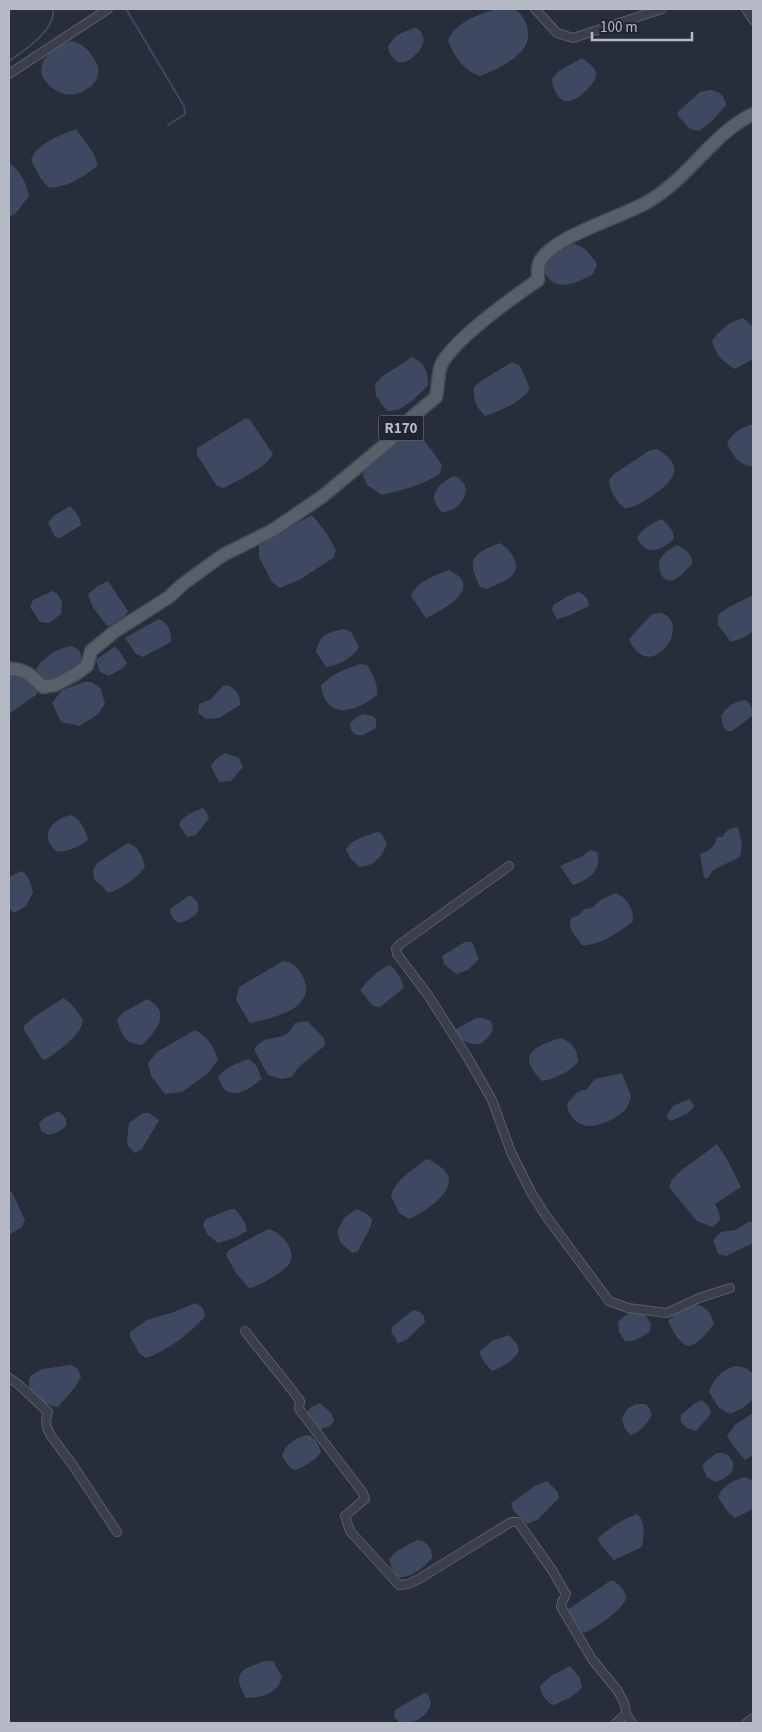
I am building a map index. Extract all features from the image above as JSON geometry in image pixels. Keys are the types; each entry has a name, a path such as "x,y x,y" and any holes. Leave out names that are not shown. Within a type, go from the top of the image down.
{"main road":[{"name":"R170","path":"9,670 16,669 30,673 43,687 55,685 76,674 87,666 91,651 114,632 169,597 183,584 223,555 273,530 323,496 436,397 441,365 454,348 477,327 538,280 539,263 546,252 570,236 648,202 671,187 728,128 753,114"}],"street":[{"path":"9,74 108,9"},
{"path":"536,9 557,32 574,38 662,9"},
{"path":"746,9 753,20"},
{"path":"509,866 399,945 396,949 397,954 432,1001 492,1100 511,1152 532,1194 609,1301 628,1308 667,1313 699,1298 730,1288"},
{"path":"245,1331 287,1382 300,1401 299,1409 363,1494 365,1499 345,1516 347,1526 399,1585 408,1584 419,1579 511,1522 518,1522 552,1570 566,1594 561,1608 592,1659 618,1691 625,1705 626,1714 632,1723"},
{"path":"9,1378 48,1412 46,1420 51,1436 117,1532"},
{"path":"616,1723 626,1714"},
{"path":"746,1723 753,1718"}],"water":[{"path":"496,9 512,9 520,13 526,22 528,38 522,51 512,60 480,76 474,74 460,62 448,40 462,23 475,16"},
{"path":"417,28 423,36 422,47 412,58 404,62 397,62 390,54 388,46 397,35"},
{"path":"72,41 89,51 96,63 98,72 94,83 90,87 70,95 54,90 46,82 41,68 43,62 52,51"},
{"path":"582,58 594,68 596,77 594,81 587,90 573,100 566,101 559,98 553,87 552,79 559,71"},
{"path":"709,90 720,94 724,98 726,105 713,120 699,131 690,129 678,116 678,112 700,92"},
{"path":"76,129 94,154 98,165 75,181 63,186 49,188 41,179 31,160 38,149 44,144"},
{"path":"9,162 22,177 29,196 16,213 9,217"},
{"path":"574,244 590,254 597,264 593,274 566,285 555,283 549,279 543,269 545,259 557,250"},
{"path":"743,318 753,327 753,359 735,369 720,358 712,341 725,326"},
{"path":"412,357 425,368 428,385 404,406 393,411 387,411 376,396 375,384 383,376"},
{"path":"512,362 520,366 530,388 516,402 485,416 479,410 476,403 474,387"},
{"path":"246,418 250,420 273,454 264,464 251,473 224,488 217,486 197,455 197,448"},
{"path":"753,424 753,466 748,466 736,458 727,442 738,430"},
{"path":"408,430 417,430 442,465 440,474 412,487 382,495 367,485 363,476 364,466"},
{"path":"657,449 672,462 674,473 671,479 660,490 642,502 624,508 614,496 609,480 613,475 650,450"},
{"path":"454,476 465,485 464,497 455,508 442,512 434,501 434,496 443,483"},
{"path":"70,506 79,517 81,525 60,538 55,537 48,522 55,515"},
{"path":"312,515 327,534 336,550 333,558 301,579 280,588 272,582 259,557 259,545 268,538"},
{"path":"662,519 672,530 674,539 659,549 650,550 645,548 637,538 648,526"},
{"path":"500,543 514,557 515,571 507,580 487,589 480,587 473,570 474,559 478,554"},
{"path":"677,545 686,550 690,555 692,564 673,580 665,579 659,569 661,558 668,550"},
{"path":"449,570 459,577 463,584 463,591 451,604 426,618 411,596 422,582"},
{"path":"108,581 128,611 119,621 107,626 92,606 88,594"},
{"path":"52,591 58,594 62,603 61,614 49,623 40,622 30,607 33,600"},
{"path":"579,592 586,598 589,606 557,619 552,610 553,605"},
{"path":"753,595 753,631 745,637 731,642 718,625 718,615"},
{"path":"661,613 670,619 673,628 671,638 665,648 657,655 648,657 638,652 629,639 652,614"},
{"path":"159,619 169,628 171,642 143,657 136,654 125,638"},
{"path":"344,629 351,632 359,647 357,651 345,660 326,667 316,652 317,646 325,635"},
{"path":"72,646 81,654 81,665 53,683 42,681 36,669 39,665 51,654"},
{"path":"114,647 118,649 127,663 123,668 109,676 100,672 96,660"},
{"path":"360,664 367,665 371,672 376,683 377,695 361,706 352,709 336,709 329,705 324,697 321,686 334,675"},
{"path":"9,675 24,675 37,689 37,694 9,714"},
{"path":"84,682 92,682 101,689 105,704 97,715 79,726 61,722 52,703 62,690"},
{"path":"227,685 237,693 240,705 219,718 206,719 198,713 199,704 210,700 223,686"},
{"path":"744,700 752,708 752,716 732,731 727,731 723,726 721,717 730,706"},
{"path":"363,714 373,716 376,719 376,728 363,735 356,735 351,730 350,724 355,718"},
{"path":"225,753 239,758 243,767 231,781 219,782 211,766 215,760"},
{"path":"202,808 206,811 209,818 196,835 187,837 179,825 181,820"},
{"path":"70,815 77,818 84,828 88,839 74,848 57,852 49,840 49,830 57,821"},
{"path":"738,827 742,845 740,857 713,870 708,878 704,878 700,854 712,848 717,837 723,837 729,830"},
{"path":"377,832 381,833 387,843 385,848 374,862 360,867 351,859 346,850 351,843"},
{"path":"128,843 138,850 145,867 129,882 109,893 94,879 93,870 97,863"},
{"path":"590,850 597,852 598,864 596,869 589,877 573,885 560,866 583,856"},
{"path":"21,871 28,877 33,893 25,907 14,913 9,908 9,877"},
{"path":"616,893 629,904 633,921 616,934 602,941 595,944 582,945 571,929 571,918 579,915 584,909 592,908 602,899"},
{"path":"190,895 198,904 199,909 190,919 179,923 175,921 170,909"},
{"path":"465,942 472,942 479,959 468,970 456,974 444,964 442,956"},
{"path":"283,961 293,964 303,977 306,988 304,997 299,1004 281,1015 250,1023 236,1000 239,987"},
{"path":"389,965 400,978 404,988 380,1007 373,1006 360,990 373,976"},
{"path":"63,998 69,1002 83,1021 73,1038 45,1060 42,1059 24,1030 24,1026"},
{"path":"147,999 155,1004 159,1010 160,1022 153,1034 142,1045 131,1043 120,1030 117,1019 124,1012"},
{"path":"476,1018 491,1021 493,1030 479,1044 470,1044 460,1039 456,1029"},
{"path":"307,1021 324,1038 325,1045 303,1063 292,1077 281,1079 268,1075 254,1050 265,1040 285,1035 295,1023"},
{"path":"195,1030 210,1042 218,1060 208,1073 182,1092 165,1094 151,1076 148,1063 157,1052"},
{"path":"561,1038 574,1047 578,1062 562,1074 542,1081 530,1064 530,1055 538,1047"},
{"path":"249,1059 256,1065 262,1079 239,1093 229,1092 224,1089 218,1078 221,1074 232,1066"},
{"path":"622,1073 631,1096 625,1110 605,1123 597,1125 589,1126 575,1121 568,1109 569,1101 580,1091 586,1090 595,1079"},
{"path":"689,1099 695,1106 688,1113 671,1121 666,1117 673,1106"},
{"path":"59,1111 66,1119 66,1126 58,1132 48,1135 41,1131 39,1123 44,1118"},
{"path":"143,1113 149,1113 159,1120 142,1149 135,1153 128,1146 129,1123"},
{"path":"717,1144 741,1187 715,1204 720,1220 713,1227 697,1221 669,1187 672,1179 682,1170"},
{"path":"426,1159 443,1169 448,1176 449,1184 432,1205 409,1219 399,1213 391,1196 396,1185"},
{"path":"9,1192 12,1192 25,1220 22,1227 9,1235"},
{"path":"235,1209 241,1217 247,1231 235,1238 218,1243 207,1234 203,1224 206,1219"},
{"path":"357,1209 367,1214 372,1219 372,1223 358,1251 352,1253 340,1242 337,1231 345,1217"},
{"path":"750,1221 753,1224 753,1243 726,1256 718,1254 713,1240 721,1232 735,1230"},
{"path":"268,1229 278,1234 287,1242 290,1248 291,1259 289,1264 277,1275 249,1288 236,1273 226,1255 229,1250"},
{"path":"195,1303 202,1308 205,1316 193,1329 178,1341 154,1355 146,1358 139,1353 130,1337 130,1332 147,1320"},
{"path":"695,1304 708,1311 714,1324 700,1340 689,1346 679,1340 668,1321 679,1311"},
{"path":"413,1310 422,1314 425,1322 406,1340 398,1343 391,1331 393,1326"},
{"path":"634,1311 642,1311 651,1324 650,1331 635,1340 625,1341 619,1332 618,1322"},
{"path":"509,1335 517,1344 519,1351 514,1358 492,1371 484,1362 479,1352 492,1341"},
{"path":"71,1365 78,1369 81,1377 58,1407 45,1404 35,1398 30,1389 30,1376 42,1369"},
{"path":"735,1366 746,1368 753,1374 753,1399 743,1408 730,1414 719,1408 709,1392 719,1376"},
{"path":"702,1400 709,1407 710,1415 696,1431 687,1428 681,1422 681,1415"},
{"path":"320,1403 332,1414 334,1421 330,1426 320,1429 306,1414 310,1408"},
{"path":"636,1404 646,1404 652,1415 640,1430 630,1435 624,1427 622,1418 628,1408"},
{"path":"753,1413 753,1455 745,1460 727,1436 735,1425"},
{"path":"308,1435 313,1438 321,1452 306,1465 295,1470 290,1468 282,1456 285,1448 292,1442"},
{"path":"717,1453 723,1453 728,1456 733,1463 733,1467 730,1474 716,1482 707,1477 702,1466"},
{"path":"746,1477 753,1481 753,1509 735,1518 727,1511 718,1497 729,1484"},
{"path":"547,1481 558,1492 559,1498 537,1520 527,1524 513,1510 511,1503 535,1486"},
{"path":"637,1514 643,1525 642,1547 614,1560 600,1544 598,1538 616,1524"},
{"path":"417,1540 424,1542 428,1546 432,1558 412,1575 397,1577 389,1559 397,1551"},
{"path":"610,1581 614,1581 623,1590 626,1597 625,1602 609,1618 584,1633 577,1627 567,1610"},
{"path":"273,1661 282,1677 280,1683 268,1694 246,1698 239,1682 241,1673 250,1666"},
{"path":"570,1666 580,1678 582,1687 573,1696 554,1705 544,1697 540,1686 551,1676"},
{"path":"424,1693 428,1694 431,1703 423,1716 415,1721 400,1723 394,1717 395,1710"}],"waterway":[{"path":"9,61 45,32 53,17 53,9"},
{"path":"126,9 184,106 185,114 168,125"}]}
